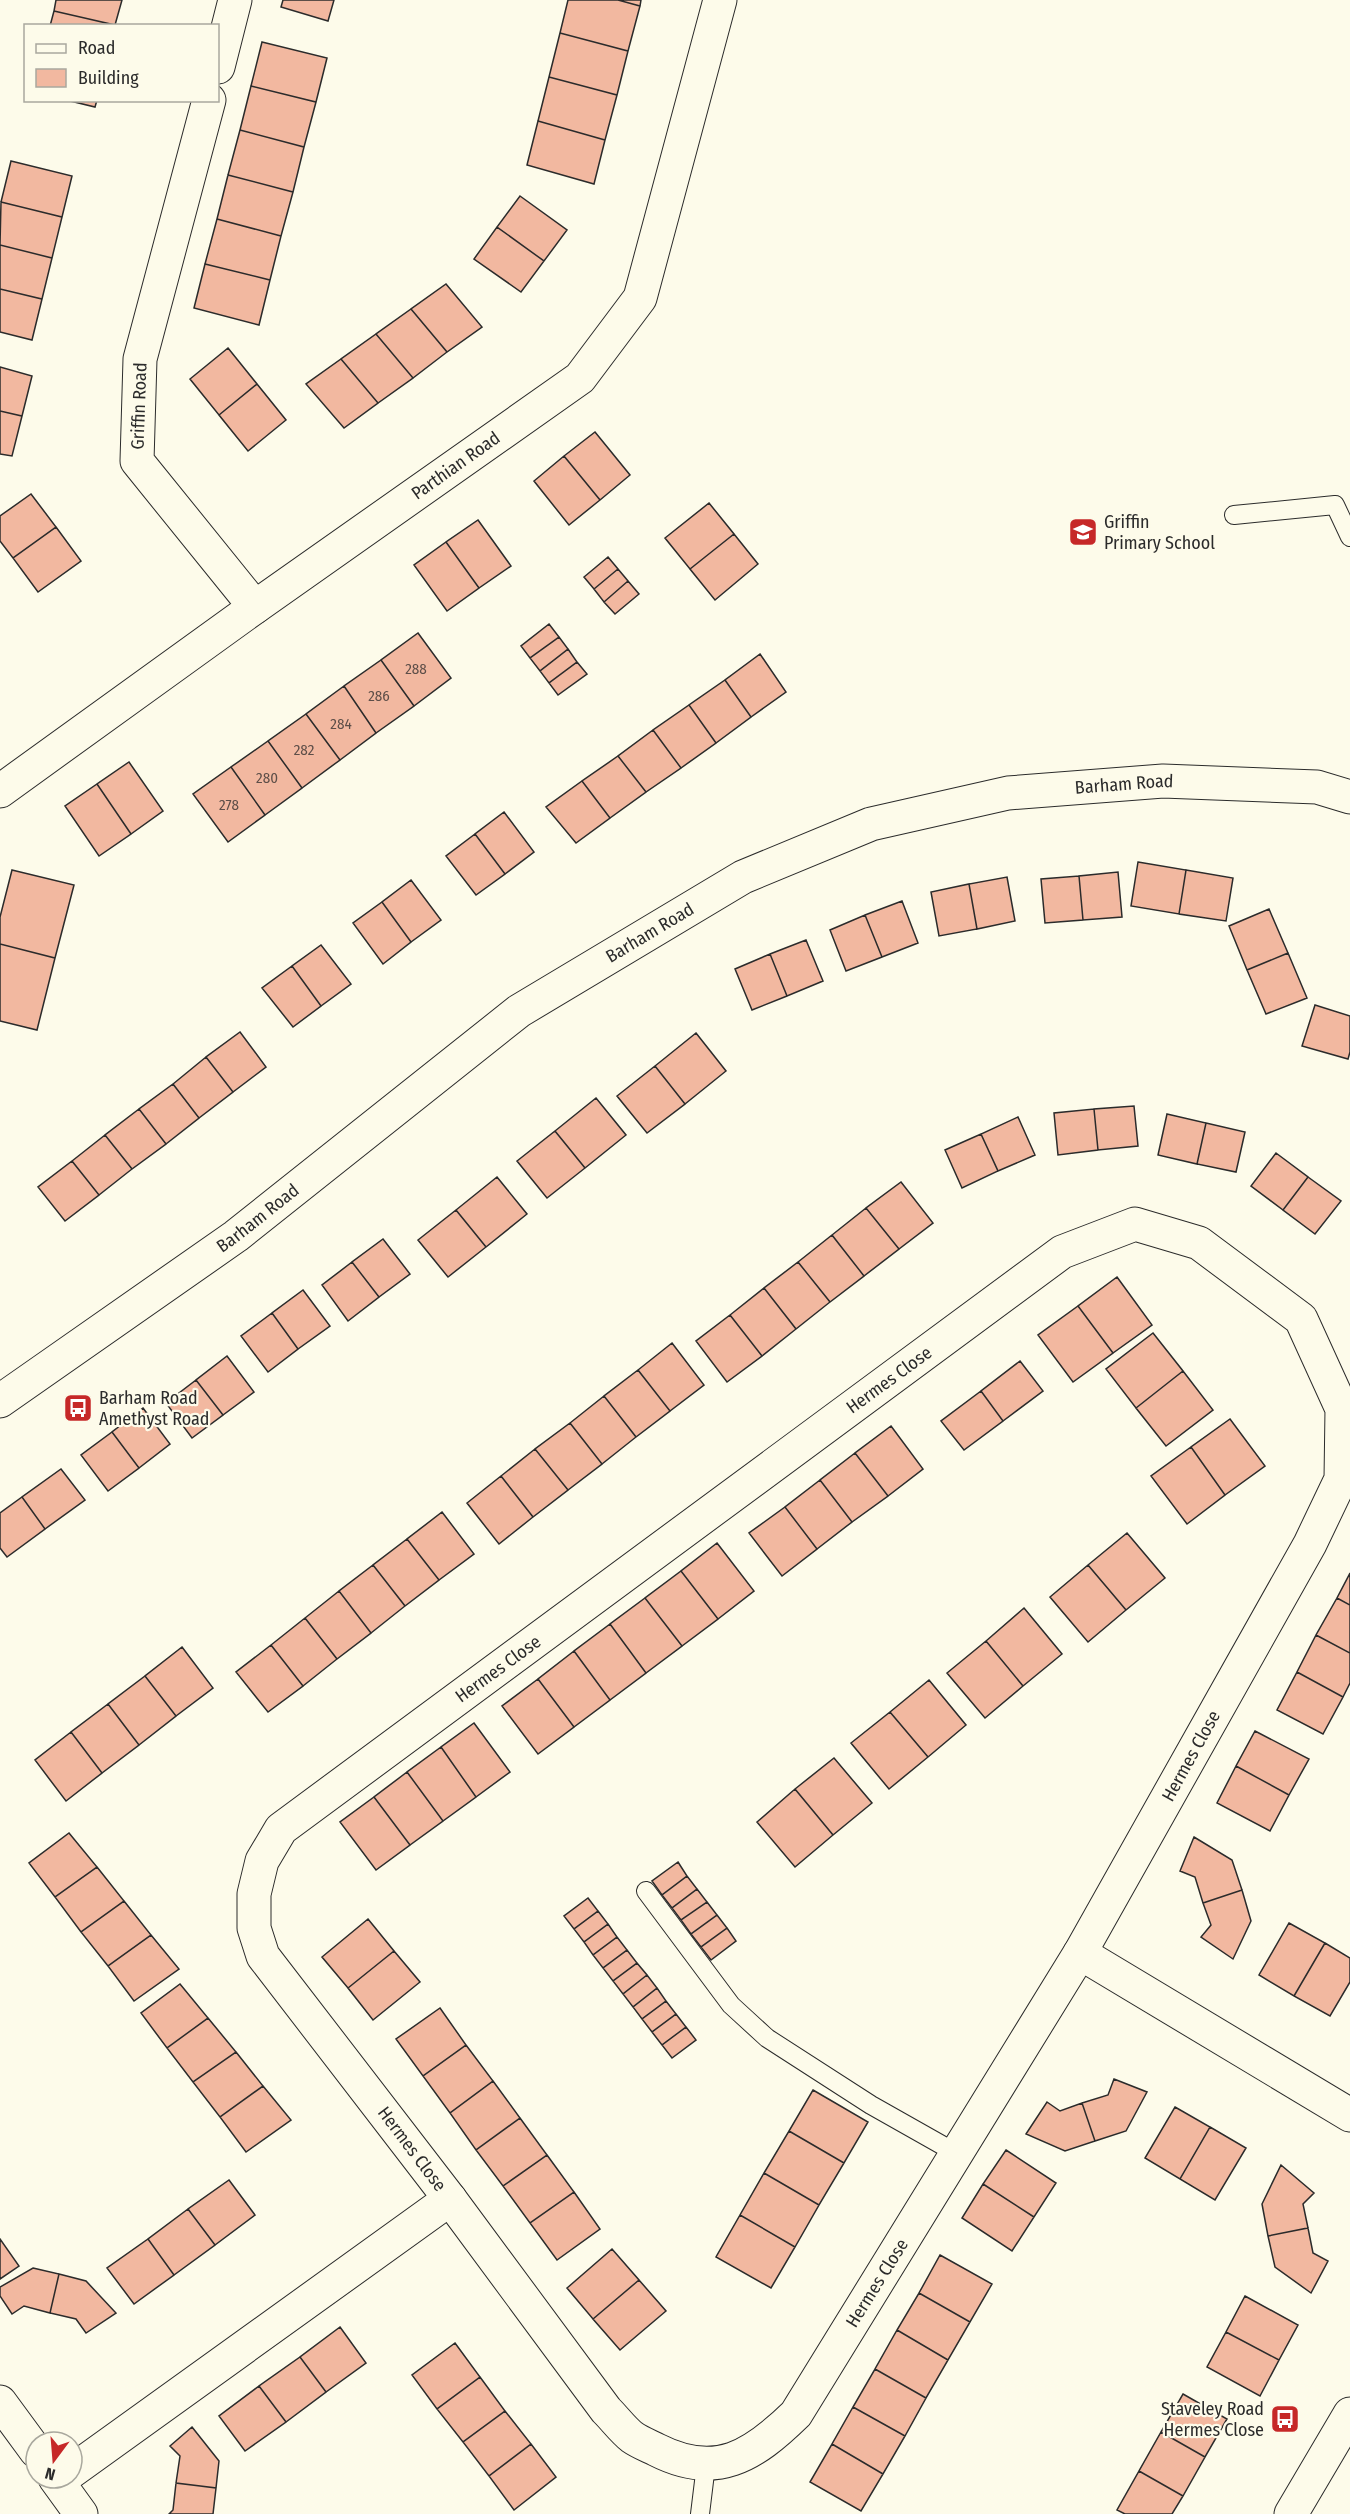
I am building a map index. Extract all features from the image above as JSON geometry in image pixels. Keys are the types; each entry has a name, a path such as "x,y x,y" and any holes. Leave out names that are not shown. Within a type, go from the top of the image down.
{"street":[{"path":"219,63 235,0"},
{"name":"Parthian Road","path":"0,791 255,607 580,378 640,298 720,0"},
{"name":"Griffin Road","path":"207,102 140,359 137,461 255,607"},
{"name":"Barham Road","path":"0,1401 237,1236 519,1011 743,878 871,824 1008,792 1162,781 1317,787 1350,797"},
{"name":"Hermes Close","path":"1135,1224 1199,1242 1301,1319 1342,1409 1341,1479 1310,1544 1080,1953 796,2414 772,2437 744,2455 706,2465 672,2458 632,2437 606,2410 450,2199 263,1956 254,1928 254,1894 262,1861 281,1829 1062,1252 1135,1224"},
{"path":"1080,1953 1350,2115"},
{"name":"Hermes Close","path":"84,2461 450,2199"},
{"path":"0,2402 24,2435"},
{"path":"1291,2514 1350,2414"},
{"path":"69,2490 81,2514"}],"lane":[{"path":"1234,515 1335,505 1350,537"},
{"path":"646,1891 731,2005 767,2038 871,2105 956,2154"},
{"path":"700,2514 706,2465"}],"building":[{"path":"56,0 122,0 115,24 54,11"},
{"path":"283,0 334,0 328,21 281,7"},
{"path":"568,0 618,0 640,6 628,51 560,33"},
{"path":"618,0 641,0 640,6"},
{"path":"54,11 111,24 51,24"},
{"path":"560,33 628,51 617,95 549,77"},
{"path":"262,42 327,58 316,102 251,86"},
{"path":"549,77 617,95 605,140 538,121"},
{"path":"251,86 316,102 304,147 240,130"},
{"path":"74,102 96,102 95,107"},
{"path":"538,121 605,140 594,184 527,165"},
{"path":"240,130 304,147 293,192 228,175"},
{"path":"11,161 72,176 62,217 1,202"},
{"path":"228,175 293,192 281,236 217,219"},
{"path":"520,196 567,230 544,261 497,227"},
{"path":"1,202 62,217 52,258 0,245"},
{"path":"217,219 281,236 270,280 205,264"},
{"path":"497,227 544,261 521,292 474,259"},
{"path":"0,245 52,258 42,299 0,289"},
{"path":"205,264 270,280 259,325 194,308"},
{"path":"446,284 482,327 447,352 411,309"},
{"path":"0,289 42,299 32,340 0,332"},
{"path":"411,309 447,352 413,378 376,334"},
{"path":"376,334 413,378 378,403 341,359"},
{"path":"228,348 257,384 219,415 190,379"},
{"path":"341,359 378,403 344,428 306,384"},
{"path":"0,367 32,376 22,416 0,411"},
{"path":"257,384 286,420 248,451 219,415"},
{"path":"0,411 22,416 12,456 0,454"},
{"path":"595,432 630,475 600,500 564,456"},
{"path":"564,456 600,500 569,525 534,481"},
{"path":"31,494 56,527 13,558 0,541 0,516"},
{"path":"709,503 734,534 690,569 665,538"},
{"path":"478,520 511,566 479,588 446,542"},
{"path":"56,527 81,561 38,592 13,558"},
{"path":"734,534 758,564 715,600 690,569"},
{"path":"446,542 479,588 447,611 414,565"},
{"path":"608,557 618,569 594,589 584,577"},
{"path":"618,569 628,581 604,602 594,589"},
{"path":"628,581 639,594 615,614 604,602"},
{"path":"549,624 559,637 530,658 521,646"},
{"path":"418,633 451,678 414,706 381,660"},
{"path":"559,637 568,649 540,671 530,658"},
{"path":"568,649 577,662 549,683 540,671"},
{"path":"760,654 786,692 751,717 725,680"},
{"path":"381,660 414,706 376,733 344,686"},
{"path":"577,662 587,674 558,695 549,683"},
{"path":"725,680 751,717 716,743 689,705"},
{"path":"344,686 376,733 340,760 306,714"},
{"path":"689,705 716,743 681,768 653,730"},
{"path":"306,714 340,760 302,788 268,741"},
{"path":"653,730 681,768 646,792 618,756"},
{"path":"268,741 302,788 265,815 231,767"},
{"path":"618,756 646,792 610,818 582,781"},
{"path":"129,762 163,811 131,834 97,784"},
{"path":"231,767 265,815 228,842 193,794"},
{"path":"582,781 610,818 576,843 546,807"},
{"path":"97,784 131,834 99,856 65,806"},
{"path":"504,812 534,852 505,874 475,834"},
{"path":"475,834 505,874 476,895 446,856"},
{"path":"1138,862 1186,870 1179,914 1131,906"},
{"path":"12,870 74,885 55,958 0,944 0,917"},
{"path":"1186,870 1233,878 1226,921 1179,914"},
{"path":"1118,872 1122,917 1083,920 1079,876"},
{"path":"1079,876 1083,920 1045,923 1041,879"},
{"path":"1007,877 1015,921 977,929 969,884"},
{"path":"411,880 441,920 411,942 382,902"},
{"path":"969,884 977,929 939,936 931,892"},
{"path":"902,901 918,943 882,957 865,915"},
{"path":"382,902 411,942 383,964 353,923"},
{"path":"1269,909 1288,953 1247,970 1229,926"},
{"path":"865,915 882,957 846,971 830,930"},
{"path":"806,940 823,981 787,996 770,954"},
{"path":"0,944 55,958 37,1030 0,1021"},
{"path":"321,945 351,984 321,1006 292,966"},
{"path":"1288,953 1307,998 1266,1014 1247,970"},
{"path":"770,954 787,996 752,1010 735,969"},
{"path":"292,966 321,1006 293,1027 262,988"},
{"path":"1315,1005 1350,1016 1348,1059 1302,1046"},
{"path":"240,1032 266,1067 233,1092 206,1057"},
{"path":"696,1033 726,1071 685,1104 655,1066"},
{"path":"206,1057 233,1092 199,1118 173,1084"},
{"path":"655,1066 685,1104 647,1133 617,1096"},
{"path":"173,1084 199,1118 166,1144 139,1109"},
{"path":"596,1098 626,1135 585,1168 555,1131"},
{"path":"1134,1106 1138,1146 1098,1150 1094,1109"},
{"path":"139,1109 166,1144 132,1169 105,1135"},
{"path":"1094,1109 1098,1150 1058,1155 1054,1113"},
{"path":"1167,1114 1206,1123 1197,1164 1158,1155"},
{"path":"1018,1117 1035,1155 998,1171 981,1134"},
{"path":"1206,1123 1245,1132 1236,1172 1197,1164"},
{"path":"555,1131 585,1168 547,1198 517,1161"},
{"path":"981,1134 998,1171 962,1188 945,1150"},
{"path":"105,1135 132,1169 99,1195 72,1161"},
{"path":"1276,1153 1308,1177 1283,1210 1251,1186"},
{"path":"72,1161 99,1195 65,1221 38,1187"},
{"path":"497,1177 527,1214 486,1247 456,1210"},
{"path":"1308,1177 1341,1201 1315,1234 1283,1210"},
{"path":"901,1182 933,1223 899,1249 866,1208"},
{"path":"866,1208 899,1249 864,1276 832,1235"},
{"path":"456,1210 486,1247 448,1277 418,1240"},
{"path":"832,1235 864,1276 830,1302 798,1262"},
{"path":"383,1239 410,1274 379,1297 352,1262"},
{"path":"352,1262 379,1297 348,1321 322,1285"},
{"path":"798,1262 830,1302 796,1329 764,1288"},
{"path":"1117,1277 1152,1325 1113,1353 1078,1306"},
{"path":"764,1288 796,1329 762,1356 730,1315"},
{"path":"303,1290 330,1326 298,1349 272,1313"},
{"path":"1078,1306 1113,1353 1073,1382 1038,1335"},
{"path":"272,1313 298,1349 268,1372 241,1336"},
{"path":"730,1315 762,1356 727,1382 696,1341"},
{"path":"1153,1333 1183,1371 1136,1408 1106,1369"},
{"path":"672,1343 704,1385 670,1411 638,1370"},
{"path":"227,1356 254,1392 223,1415 196,1380"},
{"path":"1020,1361 1043,1391 1003,1421 981,1391"},
{"path":"638,1370 670,1411 636,1437 604,1396"},
{"path":"1183,1371 1213,1410 1166,1446 1136,1408"},
{"path":"196,1380 223,1415 192,1438 166,1403"},
{"path":"981,1391 1003,1421 964,1450 941,1421"},
{"path":"604,1396 636,1437 602,1464 570,1423"},
{"path":"143,1408 170,1444 139,1468 112,1432"},
{"path":"1230,1419 1265,1466 1225,1495 1191,1447"},
{"path":"570,1423 602,1464 568,1490 535,1449"},
{"path":"891,1426 923,1469 888,1496 855,1453"},
{"path":"112,1432 139,1468 108,1491 81,1455"},
{"path":"1191,1447 1225,1495 1187,1524 1151,1476"},
{"path":"535,1449 568,1490 533,1517 501,1476"},
{"path":"855,1453 888,1496 852,1522 820,1480"},
{"path":"61,1469 85,1500 45,1529 22,1497"},
{"path":"501,1476 533,1517 499,1544 467,1503"},
{"path":"820,1480 852,1522 817,1549 785,1507"},
{"path":"22,1497 45,1529 7,1557 0,1548 0,1513"},
{"path":"785,1507 817,1549 782,1576 749,1533"},
{"path":"442,1512 474,1554 439,1580 407,1539"},
{"path":"1127,1533 1165,1578 1126,1610 1088,1565"},
{"path":"407,1539 439,1580 405,1606 373,1565"},
{"path":"717,1543 754,1591 718,1619 681,1571"},
{"path":"373,1565 405,1606 371,1633 339,1591"},
{"path":"1088,1565 1126,1610 1088,1642 1050,1597"},
{"path":"681,1571 718,1619 682,1646 645,1598"},
{"path":"1350,1573 1350,1605 1337,1598"},
{"path":"339,1591 371,1633 337,1659 305,1618"},
{"path":"645,1598 682,1646 646,1673 610,1624"},
{"path":"1337,1598 1350,1605 1350,1653 1316,1635"},
{"path":"1024,1608 1062,1654 1023,1686 986,1641"},
{"path":"305,1618 337,1659 303,1686 271,1645"},
{"path":"610,1624 646,1673 610,1700 574,1651"},
{"path":"1316,1635 1350,1653 1350,1683 1343,1697 1297,1672"},
{"path":"986,1641 1023,1686 985,1718 947,1673"},
{"path":"271,1645 303,1686 268,1712 236,1672"},
{"path":"182,1647 213,1688 176,1716 145,1676"},
{"path":"574,1651 610,1700 574,1727 538,1679"},
{"path":"1297,1672 1343,1697 1323,1734 1277,1710"},
{"path":"145,1676 176,1716 139,1745 108,1704"},
{"path":"538,1679 574,1727 538,1754 502,1706"},
{"path":"929,1680 966,1725 928,1757 890,1712"},
{"path":"108,1704 139,1745 102,1773 71,1732"},
{"path":"890,1712 928,1757 889,1789 851,1743"},
{"path":"474,1723 510,1772 476,1797 441,1747"},
{"path":"1255,1731 1309,1759 1289,1795 1236,1766"},
{"path":"71,1732 102,1773 66,1801 35,1760"},
{"path":"441,1747 476,1797 443,1821 407,1772"},
{"path":"834,1758 872,1803 833,1835 795,1789"},
{"path":"1236,1766 1289,1795 1270,1831 1217,1803"},
{"path":"407,1772 443,1821 410,1845 374,1797"},
{"path":"795,1789 833,1835 795,1867 757,1822"},
{"path":"374,1797 410,1845 376,1870 340,1822"},
{"path":"69,1833 97,1867 55,1897 29,1863"},
{"path":"1194,1837 1232,1860 1242,1890 1203,1903 1195,1877 1180,1871"},
{"path":"678,1862 687,1876 662,1895 652,1881"},
{"path":"97,1867 124,1901 81,1932 55,1897"},
{"path":"687,1876 697,1889 672,1908 662,1895"},
{"path":"697,1889 707,1902 681,1920 672,1908"},
{"path":"1242,1890 1251,1921 1233,1959 1201,1937 1211,1925 1203,1903"},
{"path":"588,1898 598,1911 574,1929 564,1916"},
{"path":"124,1901 151,1935 108,1966 81,1932"},
{"path":"707,1902 717,1915 691,1934 681,1920"},
{"path":"598,1911 608,1924 584,1942 574,1929"},
{"path":"717,1915 727,1928 701,1947 691,1934"},
{"path":"368,1919 394,1951 348,1988 322,1957"},
{"path":"1289,1923 1325,1943 1294,1996 1259,1975"},
{"path":"608,1924 617,1937 593,1955 584,1942"},
{"path":"727,1928 736,1941 711,1960 701,1947"},
{"path":"151,1935 179,1969 134,2001 108,1966"},
{"path":"617,1937 627,1950 603,1968 593,1955"},
{"path":"1325,1943 1350,1958 1350,1982 1330,2016 1294,1996"},
{"path":"627,1950 637,1963 613,1981 603,1968"},
{"path":"394,1951 420,1982 373,2020 348,1988"},
{"path":"637,1963 647,1975 623,1994 613,1981"},
{"path":"647,1975 657,1988 633,2007 623,1994"},
{"path":"180,1984 208,2018 167,2048 141,2013"},
{"path":"657,1988 666,2001 642,2019 633,2007"},
{"path":"666,2001 676,2014 652,2032 642,2019"},
{"path":"440,2008 466,2045 423,2076 396,2039"},
{"path":"676,2014 686,2027 662,2045 652,2032"},
{"path":"208,2018 236,2052 193,2082 167,2048"},
{"path":"686,2027 696,2040 672,2058 662,2045"},
{"path":"466,2045 493,2081 450,2113 423,2076"},
{"path":"236,2052 263,2086 220,2117 193,2082"},
{"path":"1114,2079 1147,2092 1126,2131 1095,2141 1082,2103 1108,2095"},
{"path":"493,2081 520,2118 476,2150 450,2113"},
{"path":"263,2086 291,2120 246,2152 220,2117"},
{"path":"813,2090 868,2122 844,2163 789,2131"},
{"path":"1047,2102 1060,2111 1082,2103 1095,2141 1065,2151 1026,2134"},
{"path":"1175,2107 1210,2127 1180,2179 1145,2158"},
{"path":"520,2118 547,2155 503,2186 476,2150"},
{"path":"1210,2127 1246,2148 1215,2200 1180,2179"},
{"path":"789,2131 844,2163 819,2205 764,2173"},
{"path":"1006,2150 1056,2183 1034,2217 983,2184"},
{"path":"547,2155 574,2192 530,2223 503,2186"},
{"path":"1281,2165 1314,2193 1303,2204 1308,2228 1268,2236 1262,2204"},
{"path":"764,2173 819,2205 795,2247 740,2215"},
{"path":"229,2180 255,2215 215,2245 188,2209"},
{"path":"983,2184 1034,2217 1012,2251 962,2218"},
{"path":"574,2192 600,2229 557,2260 530,2223"},
{"path":"188,2209 215,2245 174,2275 148,2239"},
{"path":"740,2215 795,2247 771,2288 716,2257"},
{"path":"1308,2228 1313,2253 1328,2261 1311,2293 1275,2267 1268,2236"},
{"path":"0,2239 19,2266 0,2279"},
{"path":"148,2239 174,2275 134,2304 107,2268"},
{"path":"612,2249 639,2280 593,2319 567,2288"},
{"path":"940,2255 992,2284 970,2322 919,2293"},
{"path":"33,2268 59,2274 50,2313 24,2306 12,2314 0,2296 0,2287"},
{"path":"59,2274 86,2281 116,2313 86,2333 76,2319 50,2313"},
{"path":"639,2280 666,2311 620,2350 593,2319"},
{"path":"919,2293 970,2322 948,2360 897,2330"},
{"path":"1245,2296 1298,2325 1279,2360 1226,2332"},
{"path":"340,2327 366,2363 326,2392 300,2357"},
{"path":"897,2330 948,2360 926,2398 875,2369"},
{"path":"1226,2332 1279,2360 1260,2396 1207,2367"},
{"path":"455,2343 480,2377 437,2409 412,2375"},
{"path":"300,2357 326,2392 286,2422 259,2386"},
{"path":"875,2369 926,2398 905,2436 853,2407"},
{"path":"480,2377 505,2411 463,2442 437,2409"},
{"path":"259,2386 286,2422 245,2451 219,2416"},
{"path":"1183,2394 1227,2419 1205,2457 1161,2432"},
{"path":"853,2407 905,2436 883,2474 832,2444"},
{"path":"505,2411 531,2444 489,2476 463,2442"},
{"path":"192,2427 219,2461 216,2488 176,2483 180,2456 170,2446"},
{"path":"1161,2432 1205,2457 1183,2496 1139,2471"},
{"path":"531,2444 556,2477 514,2510 489,2476"},
{"path":"832,2444 883,2474 861,2511 810,2482"},
{"path":"1139,2471 1183,2496 1172,2514 1125,2514 1117,2510"},
{"path":"176,2483 216,2488 213,2514 169,2514 173,2510"}],"place":[{"name":"Griffin Primary School","path":"1083,532"},
{"name":"Barham Road Amethyst Road","path":"78,1408"},
{"name":"Staveley Road Hermes Close","path":"1285,2419"}]}
